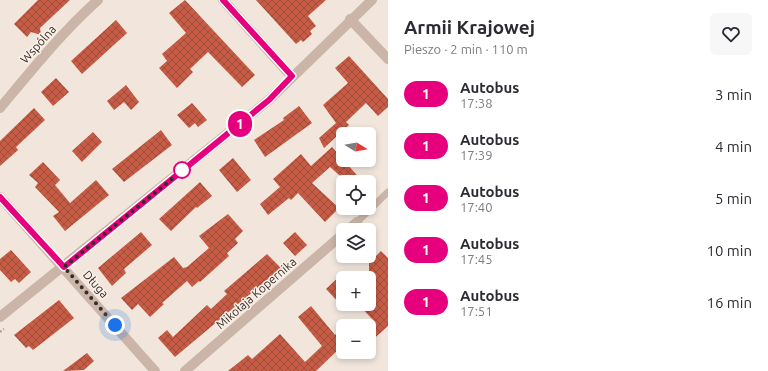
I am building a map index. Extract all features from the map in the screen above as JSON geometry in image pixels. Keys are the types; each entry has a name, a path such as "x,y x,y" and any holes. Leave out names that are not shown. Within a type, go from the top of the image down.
{"street":[{"name":"Wspólna","path":"0,108 47,53 98,0"},
{"path":"223,0 292,76"},
{"path":"0,317 64,267 269,100 292,76 334,38 350,19 372,0"},
{"path":"350,19 388,59"},
{"name":"Długa","path":"0,197 156,371"},
{"name":"Mikołaja Kopernika","path":"185,371 336,240"}],"lane":[{"path":"357,222 388,192"}],"path":[{"path":"0,332 6,328"}],"building":[{"path":"38,0 70,0 40,28 41,35 31,32 27,37 14,24"},
{"path":"185,0 255,75 242,87 208,52 190,69 193,72 177,88 159,68 167,61 162,54 186,33 169,13"},
{"path":"256,0 326,0 308,16 316,26 310,31 312,34 303,42 301,40 296,44"},
{"path":"116,20 127,33 82,74 71,61"},
{"path":"349,56 388,99 388,107 378,116 366,103 346,122 349,125 347,127 336,127 336,137 324,148 319,138 336,123 323,105 348,83 335,68"},
{"path":"56,78 69,92 53,106 41,92"},
{"path":"126,85 139,102 131,110 124,102 114,110 107,101"},
{"path":"192,103 207,120 198,127 195,123 189,128 177,115"},
{"path":"299,106 312,123 265,157 254,140 284,120 283,118"},
{"path":"34,108 45,120 16,147 18,150 0,166 0,141"},
{"path":"161,130 172,145 124,182 112,169"},
{"path":"93,132 102,142 82,162 72,151"},
{"path":"332,147 336,152 336,167 350,167 357,175 339,175 330,167 312,183 336,205 336,211 325,222 298,193 291,200 289,198 268,215 260,204 280,187 273,179 301,154 311,166"},
{"path":"233,158 251,180 237,192 219,170"},
{"path":"43,162 60,180 55,185 70,203 96,180 109,195 65,231 53,216 59,212 35,187 38,183 29,175"},
{"path":"200,182 212,196 197,208 196,207 171,231 159,219"},
{"path":"228,214 243,231 235,239 238,243 227,253 229,256 200,282 199,281 192,287 187,281 162,303 164,304 150,317 138,304 132,310 121,298 174,257 183,268 187,267 209,248 199,236"},
{"path":"141,232 152,245 124,269 126,273 112,286 98,268"},
{"path":"295,232 307,245 295,256 283,243"},
{"path":"11,250 31,272 19,283 15,279 11,282 0,270 0,259"},
{"path":"381,251 388,258 388,326 376,337 376,319 372,319 365,311 376,311 376,271 369,271 369,263 376,263 376,256"},
{"path":"267,254 281,268 175,357 158,338 167,330 173,337 207,305 211,309 227,294 224,291"},
{"path":"336,280 336,300 326,289"},
{"path":"59,300 74,318 33,350 29,346 26,348 14,335"},
{"path":"311,306 335,335 336,334 336,352 316,371 228,371 248,355 252,359 280,334 305,362 322,346 298,317"},
{"path":"87,353 94,361 84,370 63,371"}],"bus line":[{"name":"1","path":"0,197 64,267 269,100 292,76 223,0"}],"route":[{"path":"115,325 64,267 188,166 182,170"}]}
